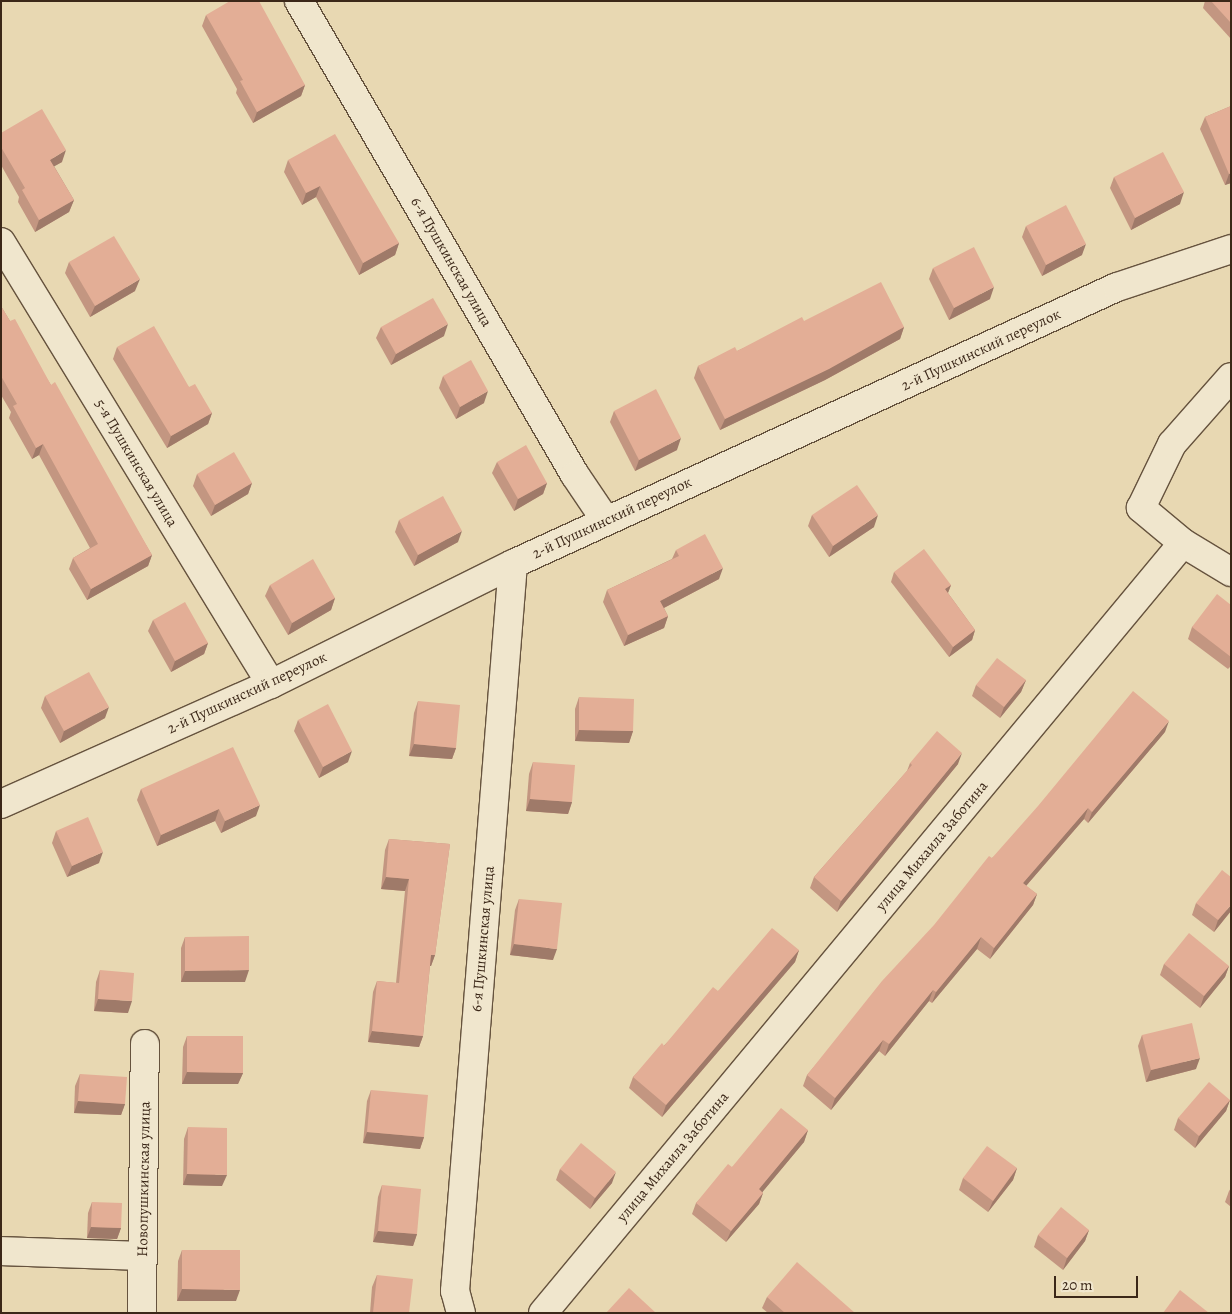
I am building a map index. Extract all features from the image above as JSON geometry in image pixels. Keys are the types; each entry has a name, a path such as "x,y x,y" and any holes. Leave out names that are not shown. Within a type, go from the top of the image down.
{"street":[{"name":"6-я Пушкинская улица","path":"298,1 575,475 606,521"},
{"name":"5-я Пушкинская улица","path":"1,242 271,684"},
{"name":"2-й Пушкинский переулок","path":"1,804 271,684 513,564 1117,287 1231,249"},
{"path":"1231,377 1172,444 1142,508 1183,543 1231,572"},
{"name":"улица Михаила Заботина","path":"543,1313 1183,543"},
{"name":"6-я Пушкинская улица","path":"461,1313 455,1291 513,564"},
{"name":"Новопушкинская улица","path":"142,1313 145,1044"},
{"path":"1,1251 143,1256"}],"building":[{"path":"230,1 259,1 305,85 257,112 240,81 243,80 206,15"},
{"path":"1211,1 1231,1 1231,23"},
{"path":"1231,106 1231,173 1229,174 1205,117"},
{"path":"42,109 66,150 50,160 74,200 39,220 22,190 25,188 1,147 1,133"},
{"path":"335,134 399,243 363,263 320,186 306,193 288,160"},
{"path":"1163,152 1184,192 1135,218 1114,177"},
{"path":"1066,205 1086,244 1046,265 1026,226"},
{"path":"114,236 140,279 95,306 69,262"},
{"path":"974,247 994,287 954,308 933,268"},
{"path":"881,282 904,327 829,369 725,419 698,366 735,347 737,351 802,317 804,321"},
{"path":"433,298 448,324 396,354 381,327"},
{"path":"1,306 10,321 15,319 51,385 55,382 152,555 91,589 73,558 98,544 43,444 36,448 13,406 17,404 1,376"},
{"path":"154,326 189,387 195,384 212,413 171,436 117,347"},
{"path":"471,360 488,391 460,407 443,376"},
{"path":"656,389 681,438 639,460 614,411"},
{"path":"526,445 547,483 518,499 497,462"},
{"path":"234,452 252,483 215,505 197,474"},
{"path":"857,485 878,515 833,546 812,515"},
{"path":"443,496 462,531 418,555 399,520"},
{"path":"705,534 723,568 660,601 668,616 628,635 607,590 679,556 676,550"},
{"path":"924,549 951,585 945,589 975,630 953,647 894,572"},
{"path":"313,559 335,598 292,623 270,585"},
{"path":"1217,594 1231,605 1231,657 1192,627"},
{"path":"185,602 208,643 175,661 153,620"},
{"path":"997,658 1026,680 1004,707 976,685"},
{"path":"89,672 109,707 64,731 45,696"},
{"path":"1133,691 1169,721 1092,812 1088,808 1023,883 1037,894 994,948 981,937 936,992 933,990 889,1044 883,1040 835,1098 807,1075 882,981 934,925 989,856 992,858 1038,806"},
{"path":"579,697 634,699 633,731 579,730"},
{"path":"418,701 460,705 456,748 414,744"},
{"path":"328,704 352,751 323,767 298,720"},
{"path":"937,731 962,753 841,901 814,877 912,765 910,763"},
{"path":"233,747 260,805 225,821 219,809 161,835 141,789"},
{"path":"533,762 575,765 572,802 530,799"},
{"path":"88,817 103,852 72,866 56,831"},
{"path":"389,839 450,844 435,955 431,955 423,1036 372,1031 377,981 399,983 409,879 386,877"},
{"path":"1222,870 1231,877 1231,905 1218,920 1196,903"},
{"path":"519,899 562,903 557,949 514,944"},
{"path":"772,928 799,950 666,1105 633,1077 662,1043 664,1046 713,987 718,991"},
{"path":"1189,933 1229,966 1204,996 1164,964"},
{"path":"249,936 249,970 185,971 185,937"},
{"path":"100,970 134,973 132,1001 98,999"},
{"path":"1192,1023 1200,1058 1151,1070 1142,1035"},
{"path":"187,1036 243,1036 243,1073 187,1072"},
{"path":"80,1074 127,1077 125,1104 78,1101"},
{"path":"1209,1082 1230,1100 1199,1136 1178,1118"},
{"path":"371,1090 428,1095 424,1137 367,1132"},
{"path":"781,1108 808,1130 759,1189 763,1193 731,1231 696,1203 728,1164 732,1167"},
{"path":"188,1127 227,1128 227,1175 187,1174"},
{"path":"581,1143 616,1172 595,1198 560,1169"},
{"path":"987,1146 1017,1168 993,1201 963,1178"},
{"path":"382,1185 421,1189 417,1234 378,1231"},
{"path":"92,1202 122,1203 121,1228 91,1227"},
{"path":"1061,1207 1089,1230 1067,1258 1038,1235"},
{"path":"182,1250 240,1250 240,1290 182,1289"},
{"path":"797,1262 855,1313 785,1313 767,1297"},
{"path":"377,1275 413,1279 409,1313 373,1313"},
{"path":"629,1288 656,1313 606,1313"},
{"path":"1180,1290 1209,1313 1163,1313"}]}
